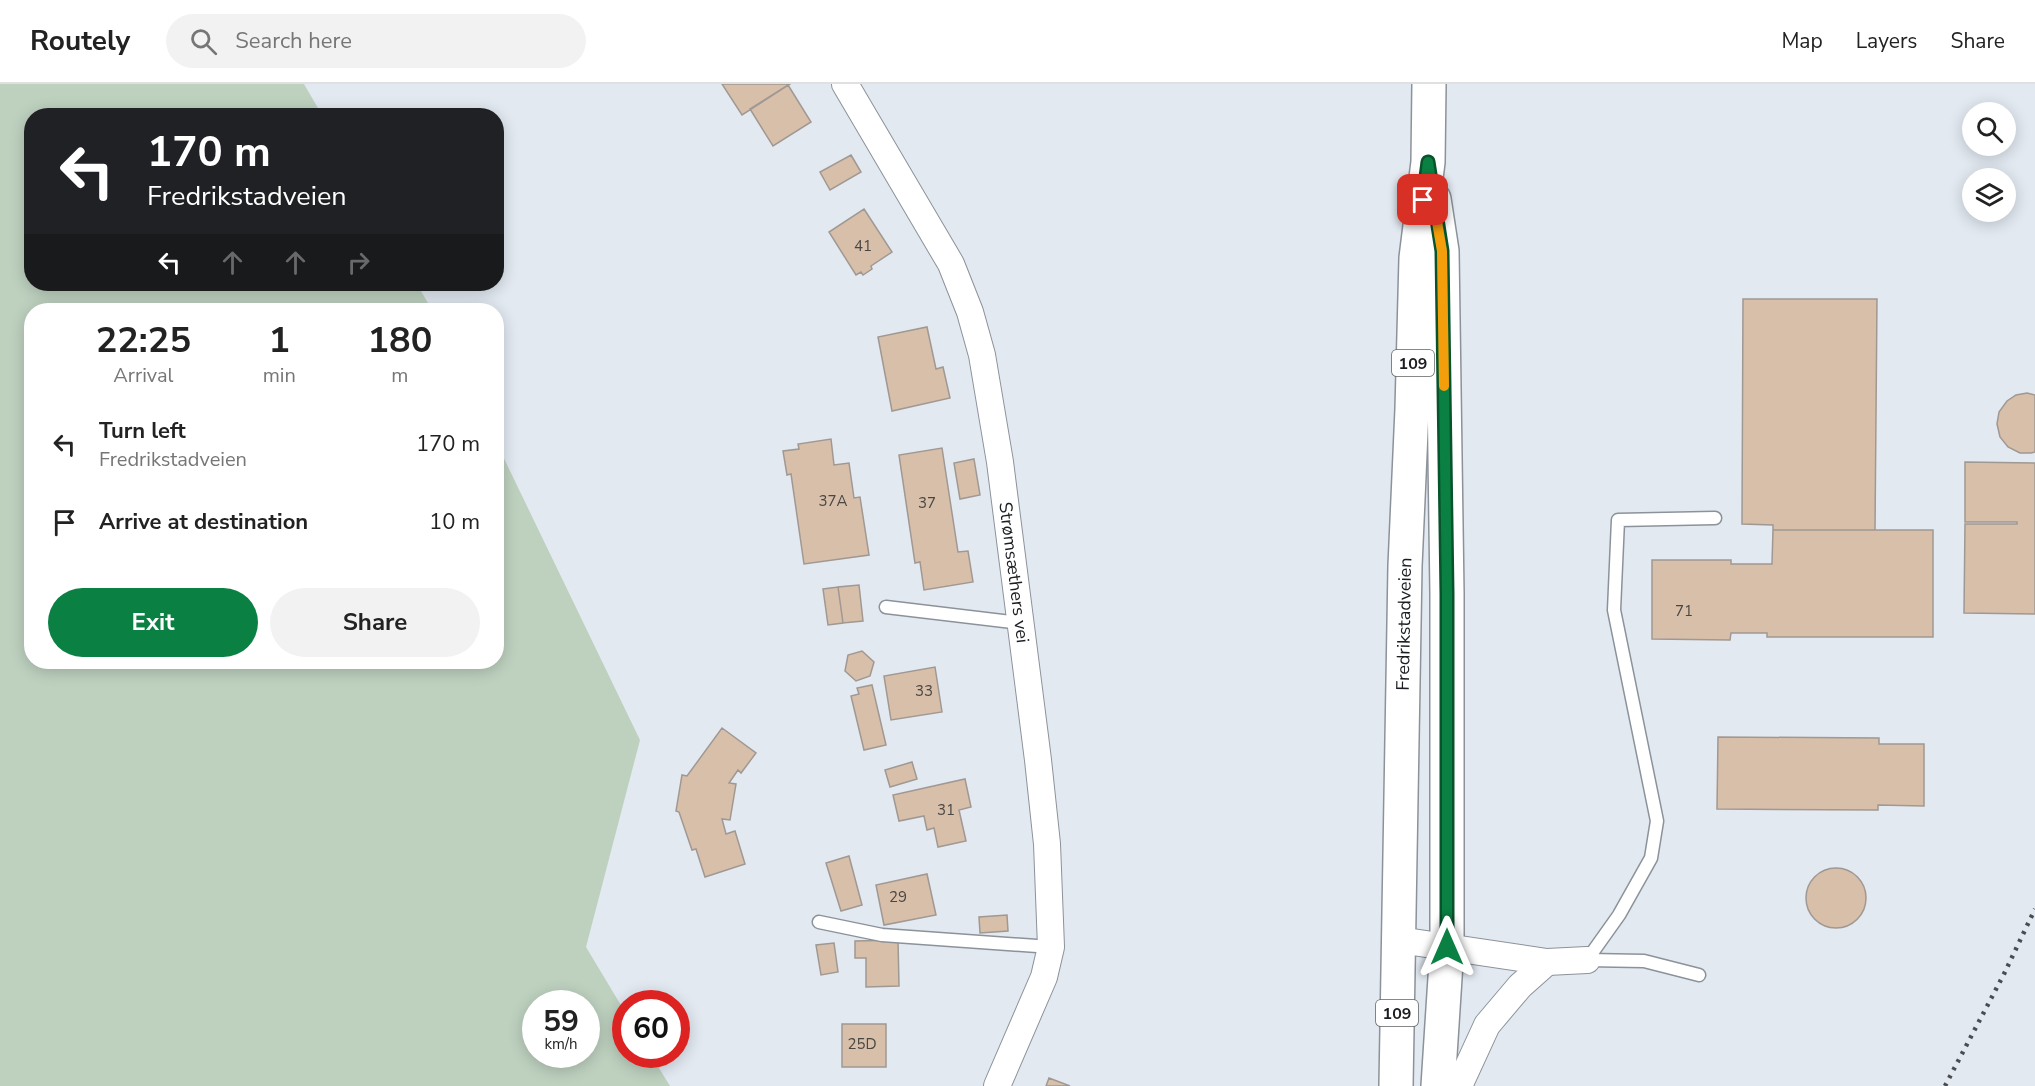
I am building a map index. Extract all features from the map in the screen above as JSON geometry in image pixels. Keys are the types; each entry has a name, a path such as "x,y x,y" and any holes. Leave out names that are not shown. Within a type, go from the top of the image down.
{"main road":[{"name":"Fredrikstadveien","path":"1396,1086 1405,566 1416,258 1428,162 1429,84"},
{"name":"Fredrikstadveien","path":"1428,162 1442,263 1447,594 1447,947 1438,1086"}],"street":[{"name":"Strømsæthers vei","path":"845,84 951,264 970,312 982,355 998,452 1047,844 1050,947 1044,977 997,1086"},
{"path":"1399,940 1547,962 1587,960"},
{"path":"1459,1086 1487,1025 1520,986 1547,962"}],"lane":[{"path":"1587,960 1619,915 1651,858 1657,821 1614,610 1617,520 1715,518"},
{"path":"886,607 1020,623"},
{"path":"819,922 882,935 1050,947"},
{"path":"1587,960 1644,961 1699,975"}],"green space":[{"path":"0,84 304,84 318,108 24,108 24,291 421,291 428,303 24,303 24,669 504,669 504,458 640,740 586,947 612,990 612,1068 659,1068 670,1086 0,1086"}],"building":[{"path":"722,84 790,84 742,115"},
{"path":"788,85 811,122 773,146 750,109"},
{"path":"851,155 861,172 830,190 820,172"},
{"path":"864,209 892,252 871,266 872,269 863,275 861,272 856,275 829,232"},
{"path":"1743,299 1877,299 1875,530 1773,530 1773,525 1742,524"},
{"path":"927,327 936,369 943,367 950,398 892,411 878,337"},
{"path":"2027,393 2035,395 2035,452 2020,453 2008,447 2000,437 1997,424 1999,412 2007,401 2016,395"},
{"path":"831,439 834,465 849,463 854,498 860,497 869,555 804,564 791,474 787,475 783,451 799,449 798,444"},
{"path":"942,448 958,552 968,551 973,582 924,590 920,562 915,563 899,455"},
{"path":"974,459 980,495 960,499 954,463"},
{"path":"1965,462 2035,463 2035,614 1964,613 1965,524 2017,524 2017,522 1965,522"},
{"path":"1773,530 1933,530 1933,637 1767,637 1767,633 1731,633 1730,640 1652,639 1652,560 1731,560 1731,564 1772,564"},
{"path":"859,585 863,621 843,623 838,587"},
{"path":"838,587 843,623 828,625 823,589"},
{"path":"862,651 874,662 870,676 856,681 845,671 848,655"},
{"path":"935,667 942,712 891,720 884,676"},
{"path":"872,685 886,745 864,750 851,696 859,694 857,688"},
{"path":"722,728 756,753 741,773 738,770 729,783 736,784 730,820 722,819 726,834 735,831 745,864 705,877 696,849 692,850 679,812 676,811 682,775 687,776"},
{"path":"1718,737 1879,738 1879,744 1924,744 1924,806 1878,805 1878,810 1717,809"},
{"path":"912,762 917,779 890,787 885,770"},
{"path":"965,779 971,807 959,810 966,841 938,847 934,828 927,830 924,816 899,821 893,795"},
{"path":"849,856 862,905 841,911 826,863"},
{"path":"1836,868 1857,877 1866,898 1857,919 1836,928 1815,919 1806,898 1815,877"},
{"path":"927,874 936,915 884,925 876,885"},
{"path":"1007,915 1008,931 980,933 979,917"},
{"path":"898,940 899,986 866,987 866,958 855,958 855,941"},
{"path":"834,943 838,972 821,975 816,945"},
{"path":"842,1024 886,1024 886,1067 842,1067"},
{"path":"1049,1078 1070,1086 1046,1086"}],"railway":[{"path":"1945,1086 2004,974 2035,909"}],"slow traffic":[{"path":"1437,222 1442,251 1444,386"}],"route":[{"path":"1423,200 1428,162 1442,251 1447,594 1447,947"}]}
